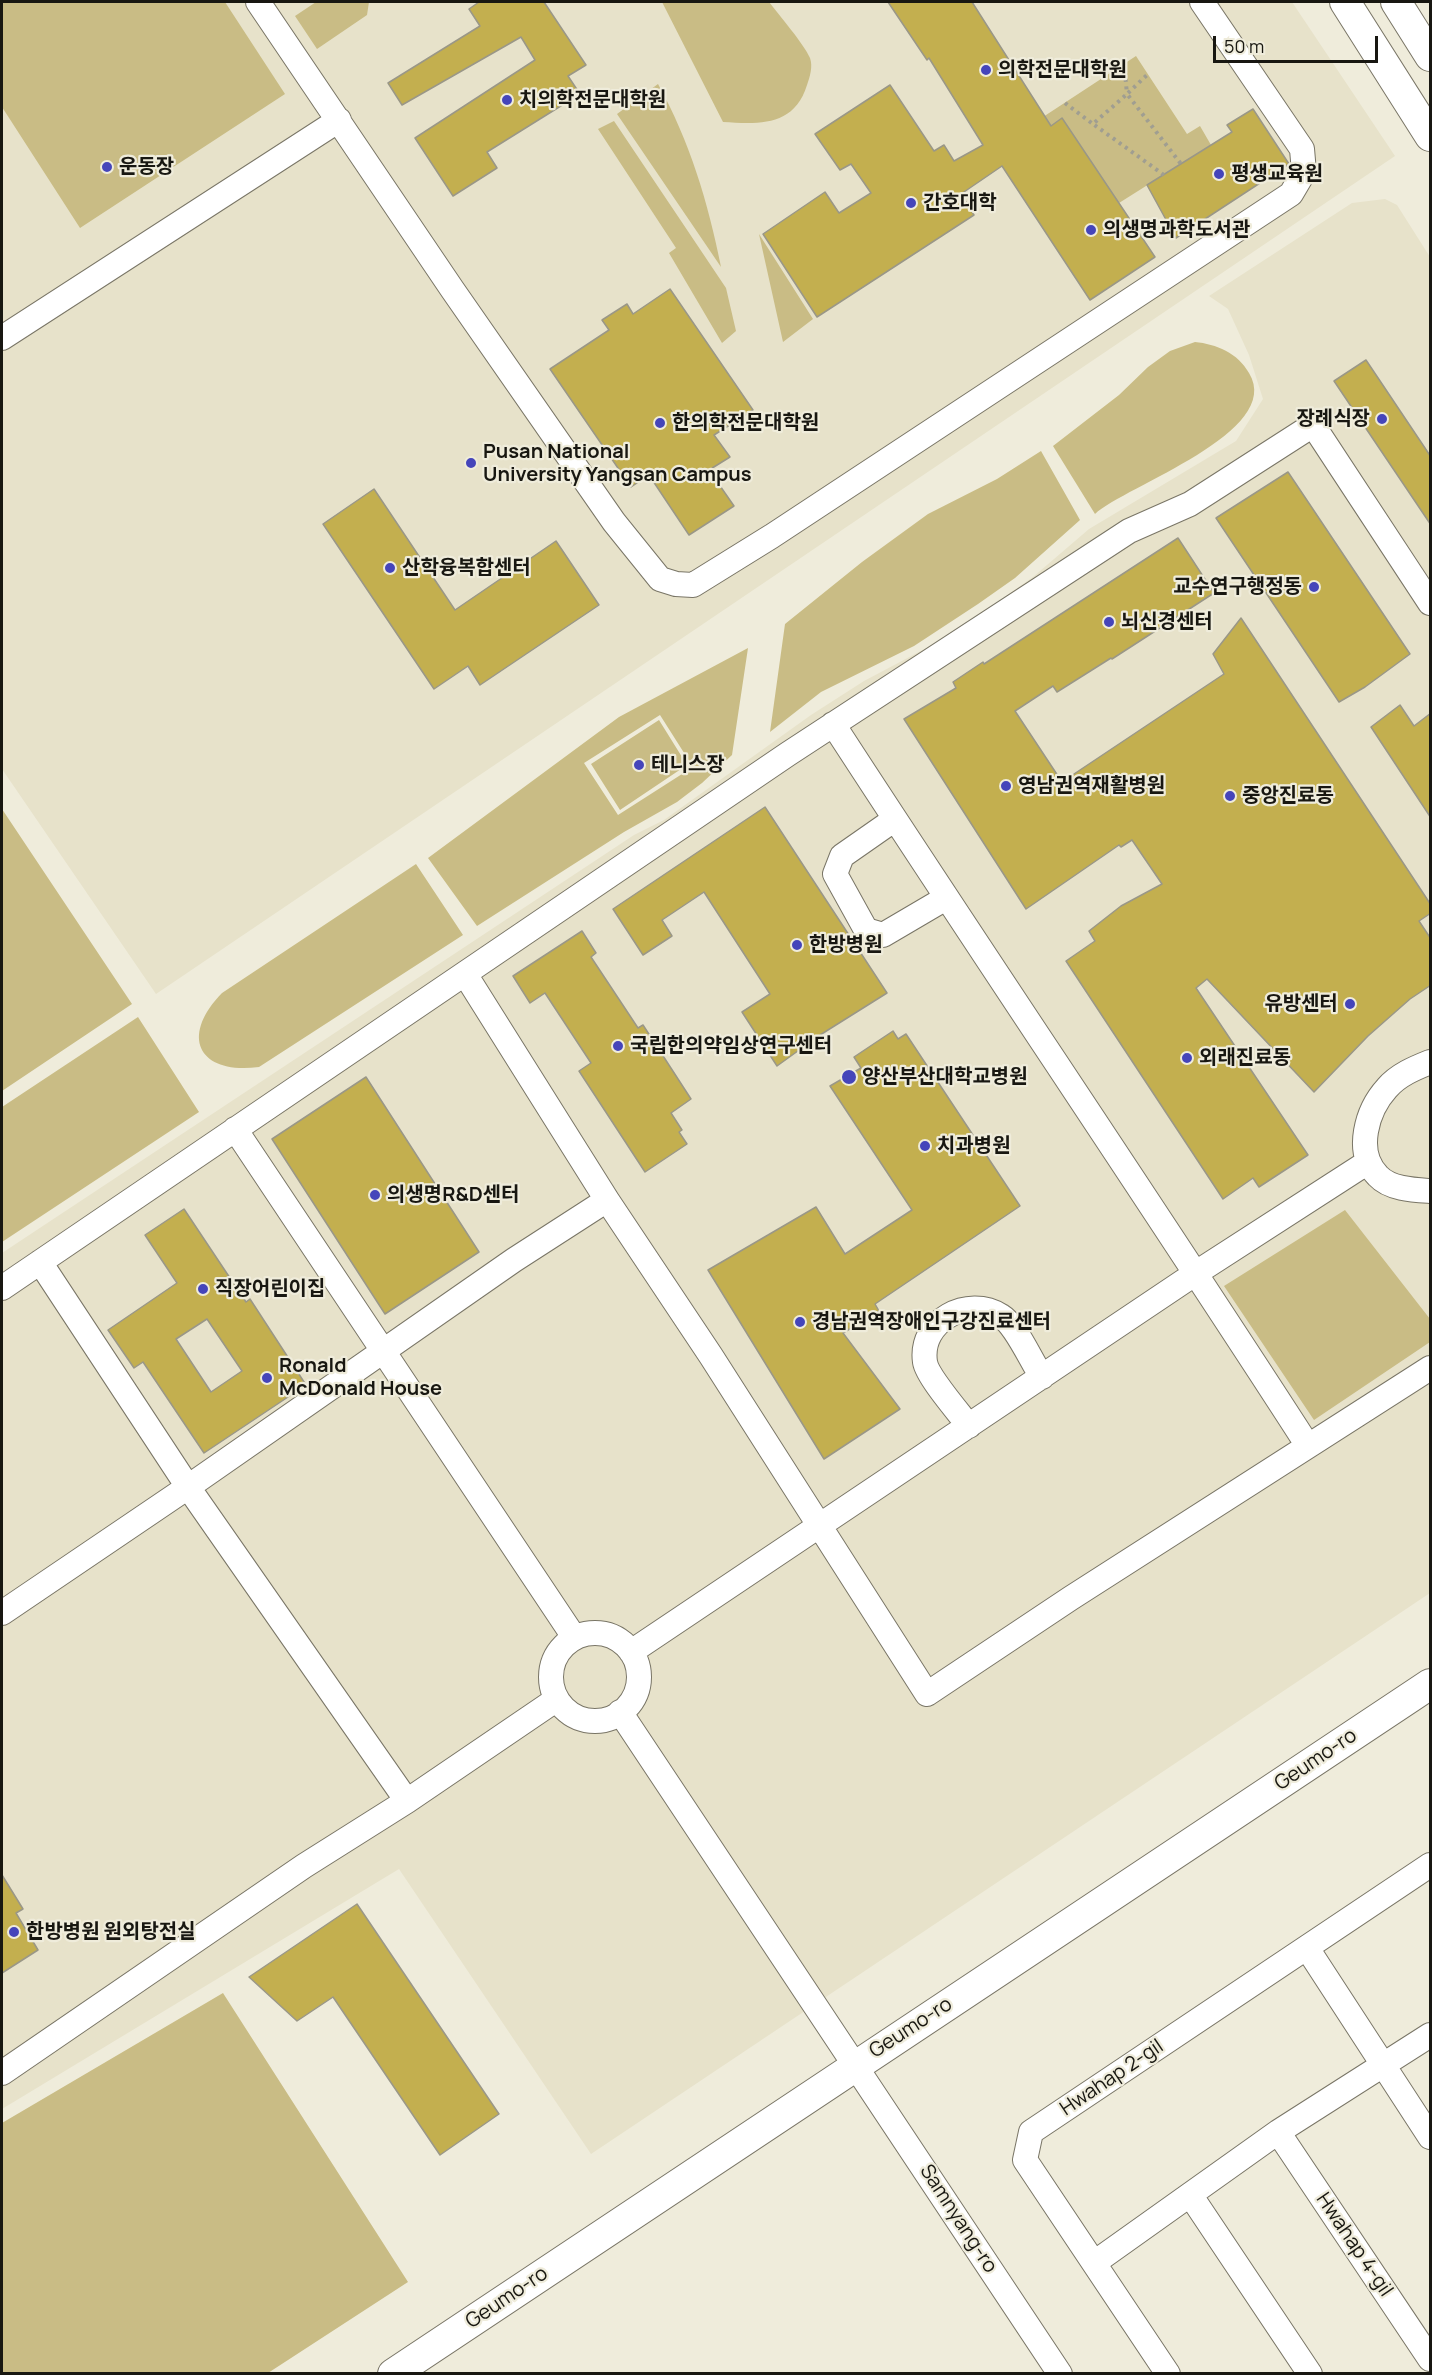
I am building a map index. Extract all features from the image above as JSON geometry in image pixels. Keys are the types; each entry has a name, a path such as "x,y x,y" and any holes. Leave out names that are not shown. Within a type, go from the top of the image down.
{"main road":[{"path":"1345,2 1431,136"},
{"path":"1396,2 1431,56"},
{"name":"Geumo-ro","path":"393,2373 1431,1684"}],"street":[{"path":"258,2 452,289 614,522 660,579 676,584 693,585 782,530 1291,194 1304,172 1302,148 1202,2"},
{"path":"2,338 339,120"},
{"path":"2,1288 833,724 1129,531 1190,504 1313,424 1431,603"},
{"path":"833,724 1308,1446"},
{"path":"895,819 842,856 835,874 866,930 883,935 946,898"},
{"path":"465,974 607,1200 711,1356 927,1695 1071,1598 1431,1368"},
{"path":"1431,1062 1403,1075 1388,1087 1376,1102 1366,1127 1365,1143 1368,1162 1379,1178 1414,1191 1431,1191"},
{"path":"235,1129 574,1637"},
{"path":"631,1652 1196,1273 1368,1162"},
{"path":"2,1613 188,1487 514,1260 607,1200"},
{"path":"40,1263 188,1487 407,1801"},
{"path":"969,1426 925,1364 925,1351 932,1331 936,1324 953,1312 969,1309 986,1310 1002,1316 1019,1338 1042,1377"},
{"path":"586,1633 611,1636 622,1642 631,1652 637,1664 639,1677 630,1703 620,1713 608,1719 593,1721 579,1718 566,1711 557,1700 551,1686 554,1658 574,1637 586,1633"},
{"path":"2,2073 304,1866 407,1801 557,1700"},
{"name":"Samnyang-ro","path":"620,1713 1060,2373"},
{"name":"Hwahap 2-gil","path":"1168,2373 1025,2160 1031,2132 1431,1865"},
{"path":"1306,1948 1431,2137"},
{"path":"1094,2263 1278,2132 1431,2036"},
{"name":"Hwahap 4-gil","path":"1278,2132 1431,2359"},
{"path":"1191,2196 1310,2373"}],"path":[{"path":"1124,64 1127,94 1181,164"},
{"path":"1093,124 1148,74"},
{"path":"1065,103 1164,175"}],"shaded area":[{"name":"Pusan National University Yangsan Campus","path":"2,2 1292,2 1395,156 156,994 2,769"},
{"name":"운동장","path":"2,2 225,2 285,94 80,228 2,107"},
{"path":"316,2 369,2 367,15 317,49 295,16"},
{"path":"662,2 769,2 810,58 810,75 801,99 784,116 774,120 749,123 723,122"},
{"path":"1136,56 1187,134 1200,126 1211,145 1119,203 1062,119 1049,128 1043,117"},
{"path":"658,84 680,128 697,173 721,267 617,114"},
{"path":"614,121 726,288 736,331 722,343 669,253 676,248 598,129"},
{"name":"양산부산대학교병원","path":"1385,199 1397,205 1430,257 1430,1593 591,2154 399,1869 2,2109 2,1253 634,835 664,820 811,715 864,681 951,635 1033,577 1089,529 1236,441 1263,399 1249,355 1228,309 1209,296 1352,203"},
{"path":"759,234 813,319 783,342"},
{"path":"1195,342 1211,345 1233,355 1249,373 1254,395 1244,416 1224,436 1197,455 1112,502 1095,514 1053,446 1119,395 1148,367 1170,351"},
{"path":"1041,451 1080,520 1015,578 978,604 914,646 821,692 770,732 785,624 862,562 928,514 997,479"},
{"path":"748,648 732,755 677,802 624,832 477,926 428,858 619,717","holes":["660,715 693,767 618,815 584,763"]},
{"name":"테니스장","path":"659,720 687,765 620,810 591,764"},
{"path":"2,809 132,1004 2,1091"},
{"path":"416,864 463,935 259,1067 238,1068 222,1065 210,1059 202,1050 199,1038 201,1024 222,993"},
{"path":"138,1017 199,1112 2,1242 2,1107"},
{"path":"1345,1210 1430,1319 1430,1342 1314,1420 1224,1286"},
{"path":"223,1993 408,2282 268,2373 2,2373 2,2123"}],"building":[{"name":"치의학전문대학원","path":"479,2 544,2 586,65 568,76 580,94 487,152 497,168 453,196 415,138 535,60 521,37 402,105 388,83 480,26 469,9"},
{"path":"888,2 972,2 1051,126 1062,118 1155,257 1090,300 1002,166 961,194 974,215 817,317 763,234 825,192 839,213 871,193 851,164 840,170 815,134 890,85 934,151 944,145 954,161 983,145 929,58 927,60"},
{"name":"평생교육원","path":"1253,109 1289,164 1176,238 1147,185 1232,132 1227,125"},
{"name":"한의학전문대학원","path":"670,289 753,410 714,435 730,457 709,470 734,506 689,535 649,475 631,487 550,369 609,330 602,320 627,304 633,314"},
{"name":"장례식장","path":"1366,360 1431,457 1431,525 1334,381"},
{"name":"교수연구행정동","path":"1288,472 1410,654 1365,687 1339,702 1216,518"},
{"name":"산학융복합센터","path":"374,489 455,610 556,541 599,605 480,685 468,666 434,689 323,524"},
{"path":"1178,538 1214,593 1057,692 1053,686 1015,711 1062,782 1224,674 1213,654 1241,618 1431,905 1431,913 1419,921 1431,939 1431,985 1410,999 1368,1036 1314,1092 1207,979 1196,988 1308,1155 1259,1187 1253,1178 1223,1199 1066,961 1095,941 1089,931 1121,906 1162,884 1132,840 1121,847 1119,845 1026,909 904,719 956,688 953,682 983,662 984,664"},
{"path":"1400,705 1414,726 1431,713 1431,818 1371,727"},
{"name":"한방병원","path":"765,807 887,993 820,1035 777,1066 742,1012 770,994 704,892 662,920 672,936 643,955 613,909"},
{"name":"국립한의약임상연구센터","path":"582,931 596,953 591,957 638,1028 643,1025 691,1099 671,1113 682,1130 679,1132 687,1144 645,1172 579,1071 591,1063 545,993 530,1003 513,976"},
{"path":"893,1031 898,1039 906,1034 1020,1206 875,1304 879,1311 843,1333 900,1409 824,1459 708,1270 816,1207 845,1254 912,1210 830,1086 861,1068 854,1057"},
{"name":"의생명R&D센터","path":"366,1077 479,1252 385,1314 272,1139"},
{"path":"184,1209 246,1302 250,1299 306,1385 204,1453 143,1362 134,1368 108,1330 177,1283 145,1235","holes":["207,1319 242,1371 211,1392 176,1339"]},
{"name":"한방병원 원외탕전실","path":"2,1875 23,1909 16,1913 38,1950 2,1973"},
{"path":"357,1904 499,2114 440,2155 333,1997 297,2021 249,1977"}],"place":[{"name":"의학전문대학원","path":"986,70"},
{"name":"치의학전문대학원","path":"507,100"},
{"name":"운동장","path":"107,167"},
{"name":"평생교육원","path":"1219,174"},
{"name":"간호대학","path":"911,203"},
{"name":"의생명과학도서관","path":"1091,230"},
{"name":"장례식장","path":"1382,419"},
{"name":"한의학전문대학원","path":"660,423"},
{"name":"Pusan National University Yangsan Campus","path":"471,463"},
{"name":"산학융복합센터","path":"390,568"},
{"name":"교수연구행정동","path":"1314,587"},
{"name":"뇌신경센터","path":"1109,622"},
{"name":"테니스장","path":"639,765"},
{"name":"영남권역재활병원","path":"1006,786"},
{"name":"중앙진료동","path":"1230,796"},
{"name":"한방병원","path":"797,945"},
{"name":"유방센터","path":"1350,1004"},
{"name":"국립한의약임상연구센터","path":"618,1046"},
{"name":"외래진료동","path":"1187,1058"},
{"name":"양산부산대학교병원","path":"849,1077"},
{"name":"치과병원","path":"925,1146"},
{"name":"의생명R&D센터","path":"375,1195"},
{"name":"직장어린이집","path":"203,1289"},
{"name":"경남권역장애인구강진료센터","path":"800,1322"},
{"name":"Ronald McDonald House","path":"267,1378"},
{"name":"한방병원 원외탕전실","path":"14,1932"}]}
